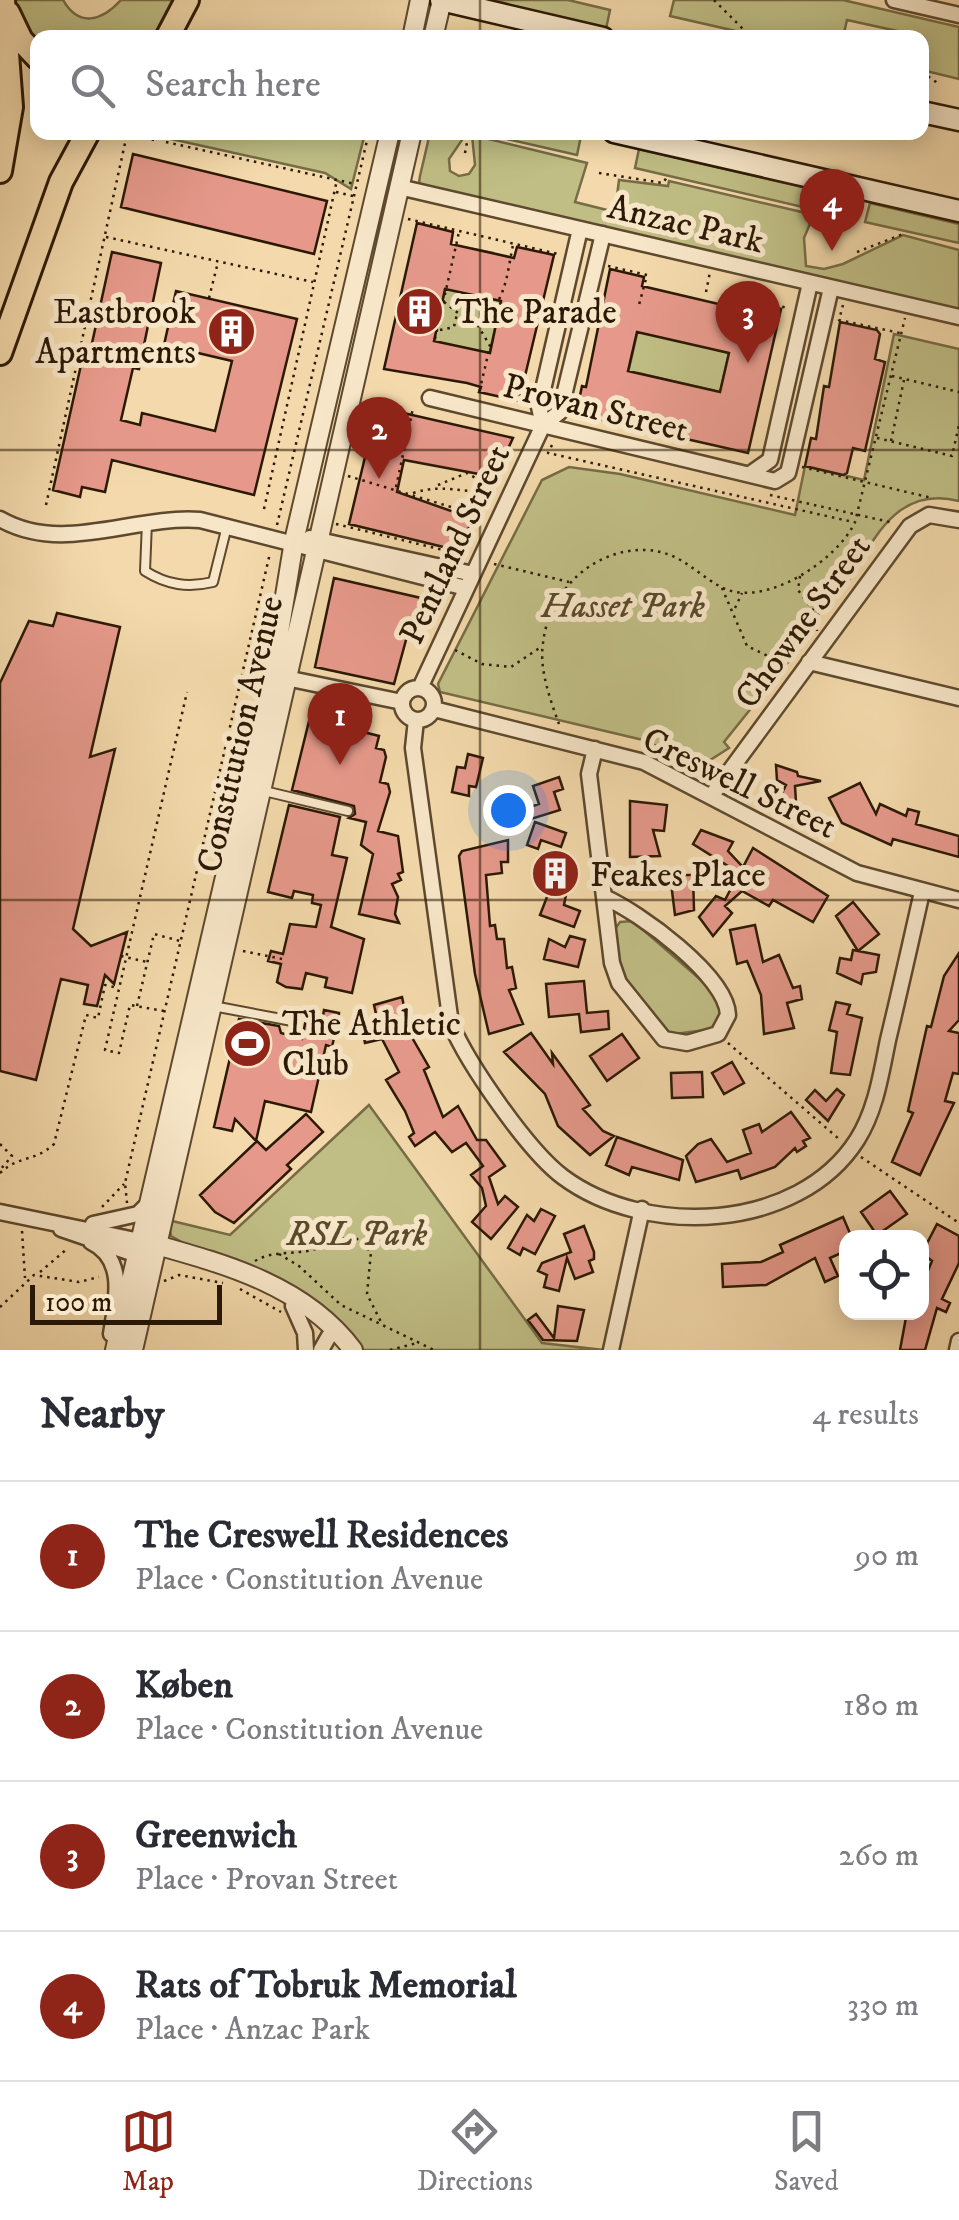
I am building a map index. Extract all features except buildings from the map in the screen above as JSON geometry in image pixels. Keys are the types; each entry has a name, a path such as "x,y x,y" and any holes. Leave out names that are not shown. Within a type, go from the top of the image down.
{"main road":[{"path":"4,0 16,34 30,49"},
{"path":"0,171 10,130 4,0"},
{"path":"171,30 187,0"},
{"path":"441,0 570,30"},
{"path":"0,59 10,130"},
{"path":"929,114 959,120"},
{"path":"0,353 61,182 84,140"},
{"path":"649,140 959,211"}],"street":[{"path":"414,30 420,0"},
{"path":"435,30 441,0"},
{"path":"894,0 959,15"},
{"name":"Constitution Avenue","path":"112,1350 147,1250 205,1007 252,788 294,541 388,140"},
{"name":"Constitution Avenue","path":"252,788 286,678 410,140"},
{"name":"Anzac Park","path":"399,186 959,318"},
{"name":"Pentland Street","path":"543,425 539,407 580,229"},
{"name":"Pentland Street","path":"420,688 543,425 560,412 604,234"},
{"path":"746,482 766,466 775,440 810,282"},
{"name":"Provan Street","path":"430,398 746,482 782,479 795,444 832,288"},
{"path":"560,318 582,323"},
{"path":"547,372 568,378"},
{"path":"775,440 795,444"},
{"name":"Chowne Street","path":"712,796 910,526 929,515 959,520"},
{"path":"0,519 31,532 68,536 169,518 227,526 470,581"},
{"path":"804,668 959,698"},
{"path":"286,678 402,702"},
{"path":"420,688 432,695 434,709 429,717 416,720 404,712 402,702 406,693 420,688"},
{"name":"Creswell Street","path":"434,709 644,762 857,873 959,900"},
{"path":"416,720 414,753 444,994 454,1030 470,1060 553,1169 586,1191 642,1209 688,1218 744,1211 810,1185 850,1149 872,1108 922,892"},
{"path":"595,750 589,774 604,897 614,974 654,1031 677,1043 718,1034 728,1015 720,988 641,916 604,897"},
{"name":"Constitution Avenue","path":"133,1350 154,1191 205,1007"},
{"path":"56,1226 77,1226 138,1214 154,1191"},
{"path":"612,1350 642,1209"},
{"path":"0,1212 56,1226 91,1242 110,1256 116,1280 112,1350"},
{"path":"77,1226 230,1274 332,1341 353,1350"},
{"path":"91,1242 147,1250 256,1277 300,1302 332,1341"},
{"path":"291,1311 305,1333 306,1350"},
{"path":"957,1350 959,1341"}],"lane":[{"path":"147,522 145,571 160,581 192,587 213,582 227,526"},
{"path":"252,788 348,811"},
{"path":"205,1007 292,1021"}],"path":[{"path":"714,0 744,30"},
{"path":"929,77 939,84"},
{"path":"46,505 126,140"},
{"path":"155,140 160,141"},
{"path":"130,1211 124,1186 366,140"},
{"path":"465,153 467,140"},
{"path":"166,142 356,184"},
{"path":"599,173 663,184 667,178"},
{"path":"264,509 338,180"},
{"path":"335,192 353,196"},
{"path":"402,217 558,254"},
{"path":"435,339 459,231"},
{"path":"857,252 903,234"},
{"path":"104,237 315,282"},
{"path":"478,322 492,313 502,297 513,243"},
{"path":"209,298 218,261"},
{"path":"607,266 646,275 640,306"},
{"path":"706,292 710,271"},
{"path":"762,283 749,300 788,308"},
{"path":"444,302 458,313"},
{"path":"844,303 839,320 901,334"},
{"path":"722,587 745,590 776,586 801,575 840,547 855,522 908,306"},
{"path":"458,313 468,310 490,346 479,393"},
{"path":"437,330 454,327 458,313"},
{"path":"292,342 301,344"},
{"path":"891,376 959,392"},
{"path":"890,442 905,379"},
{"path":"884,407 898,410"},
{"path":"396,488 413,408"},
{"path":"876,438 952,456 959,426"},
{"path":"552,446 548,452 855,522"},
{"path":"632,472 634,464"},
{"path":"801,467 932,498"},
{"path":"411,493 466,473 494,489 470,493 436,486"},
{"path":"344,475 481,516"},
{"path":"689,485 692,477"},
{"path":"741,497 746,482"},
{"path":"768,494 910,526"},
{"path":"334,524 471,557"},
{"path":"560,726 548,693 542,646 550,614 570,582 608,556 645,550 686,561 722,587 735,609 747,646 804,668"},
{"path":"484,561 570,582"},
{"path":"801,575 798,590 816,614 822,643"},
{"path":"735,609 745,590"},
{"path":"441,642 496,667 520,664 542,646"},
{"path":"165,1012 130,1005 119,1054 105,1050 187,692"},
{"path":"137,1006 154,934 182,941"},
{"path":"232,948 282,959"},
{"path":"124,957 147,962"},
{"path":"0,1172 16,1158 40,1155 54,1144 86,1015 98,1018 105,985 120,988"},
{"path":"718,1034 850,1149 959,1223"},
{"path":"0,1144 12,1156 0,1172"},
{"path":"20,1217 24,1280"},
{"path":"248,1266 277,1252 310,1250 348,1237 367,1245 373,1262 367,1294 382,1324"},
{"path":"277,1252 299,1266 341,1304 434,1350"},
{"path":"0,1308 24,1280 38,1274 80,1282 105,1273"},
{"path":"162,1283 171,1273 232,1285 291,1311"},
{"path":"390,1350 418,1343"}],"green space":[{"path":"9,0 63,0 76,15 91,18 106,13 121,0 179,0 161,30 30,30 30,38"},
{"path":"483,0 568,0 610,10 606,29"},
{"path":"674,0 843,0 959,27 959,79 929,72 929,30 893,30 847,20 845,30 731,30 670,16"},
{"path":"176,140 363,140 351,189 325,173"},
{"path":"428,140 462,140 449,159 450,171 459,176 469,174 475,165 472,140 493,140 587,163 575,202 615,212 619,180 668,186 669,181 806,213 812,219 804,238 806,266 824,269 843,264 903,235 959,250 959,310 425,186 419,183"},
{"path":"512,140 580,140 577,155"},
{"path":"639,149 811,189 807,208 635,168"},
{"path":"870,203 959,224 959,243 865,222"},
{"path":"473,249 493,253 487,283 502,297 488,360 434,341 446,283 466,279"},
{"path":"638,329 729,353 720,392 638,373 626,382"},
{"name":"Hasset Park","path":"894,334 959,349 959,501 936,498 916,502 885,524 839,596 823,607 810,635 724,742 729,748 701,766 643,740 440,692 438,684 542,480 569,467 620,474 795,515 805,466 864,480"},
{"path":"633,921 717,994 721,1015 713,1029 667,1035 619,970 615,929 620,922"},
{"name":"RSL Park","path":"369,1105 542,1343 604,1350 359,1350 349,1337 171,1236 168,1220 230,1235"}],"place":[{"name":"Rats of Tobruk Memorial","path":"832,251"},
{"name":"The Parade","path":"420,311"},
{"name":"Eastbrook Apartments","path":"231,331"},
{"name":"Greenwich","path":"748,363"},
{"name":"Køben","path":"379,479"},
{"name":"The Creswell Residences","path":"340,765"},
{"name":"Feakes Place","path":"555,874"},
{"name":"The Athletic Club","path":"247,1043"}]}
